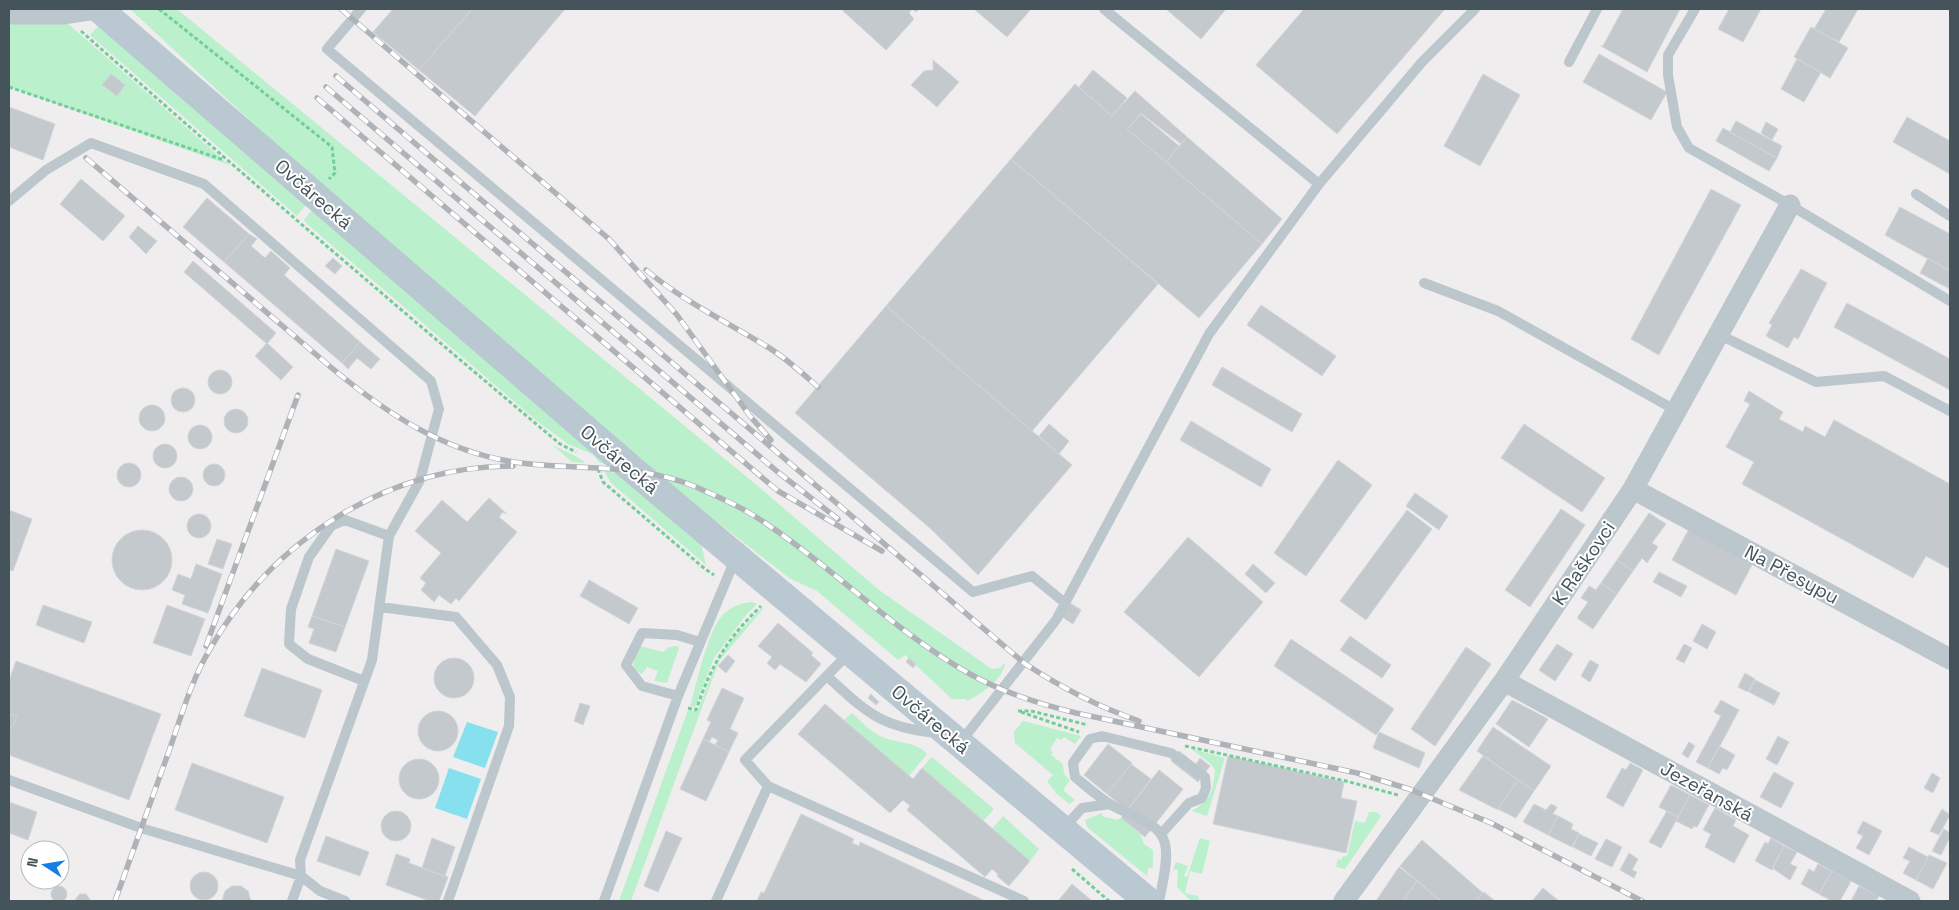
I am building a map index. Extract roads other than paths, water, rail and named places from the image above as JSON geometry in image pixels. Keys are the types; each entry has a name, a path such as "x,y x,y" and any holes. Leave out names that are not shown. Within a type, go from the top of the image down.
{"main road":[{"name":"Ovčárecká","path":"98,9 315,194 633,470 1145,900"}],"street":[{"path":"9,14 62,14 98,9"},
{"name":"K Raškovci","path":"1344,901 1504,681 1633,489 1790,204"},
{"name":"Na Přesypu","path":"1633,489 1950,659"},
{"name":"Jezeřanská","path":"1504,681 1910,901"}],"lane":[{"path":"361,9 328,49 973,592 1032,576 1065,603"},
{"path":"1104,9 1319,184"},
{"path":"828,677 858,704 884,723 954,739 1030,656 1056,620 1209,334 1319,184 1422,62 1476,9"},
{"path":"1569,62 1597,9"},
{"path":"1695,9 1668,55 1668,75 1677,126 1689,148 1790,204 1950,301"},
{"path":"9,201 46,170 91,143 204,184 431,381 439,409 420,480 389,536 372,660 300,860 301,876 292,901"},
{"path":"1916,194 1950,216"},
{"path":"1424,283 1498,310 1677,411"},
{"path":"1720,334 1816,382 1884,376 1950,411"},
{"path":"364,681 308,659 289,644 291,609 309,558 331,526 345,520 389,536"},
{"path":"604,901 676,700 737,556"},
{"path":"380,607 456,617 497,665 510,698 509,726 448,901"},
{"path":"676,700 642,686 626,665 642,632 677,634 700,642"},
{"path":"850,652 828,677 745,760 768,786 1024,901"},
{"path":"1145,900 1163,882 1166,845 1161,834 1139,817 1110,804 1075,777 1073,763 1090,739 1102,736 1172,753 1205,777 1206,788 1202,798 1189,803 1161,834"},
{"path":"9,780 141,828 301,876 320,891 345,901"},
{"path":"716,901 768,786"},
{"path":"1062,829 1082,808 1110,804"}],"water":[{"path":"467,722 498,732 485,768 453,757"},
{"path":"449,768 481,779 467,819 435,808"}],"railway":[{"path":"341,9 609,239 677,315 750,416 771,440"},
{"path":"336,76 1024,663 1080,696 1139,721"},
{"path":"326,87 779,473 838,519"},
{"path":"317,98 778,491 882,551"},
{"path":"86,158 353,385 395,415 440,439 488,457 514,462 629,470 674,479 696,487 756,517 784,536 915,638 970,674 996,687 1035,702 1076,713 1357,773 1409,789 1491,823 1642,901"},
{"path":"646,270 689,301 773,350 818,387"},
{"path":"206,646 298,395"},
{"path":"115,901 187,699 203,661 236,610 266,575 300,544 337,517 378,495 421,479 466,469 513,466"}]}
